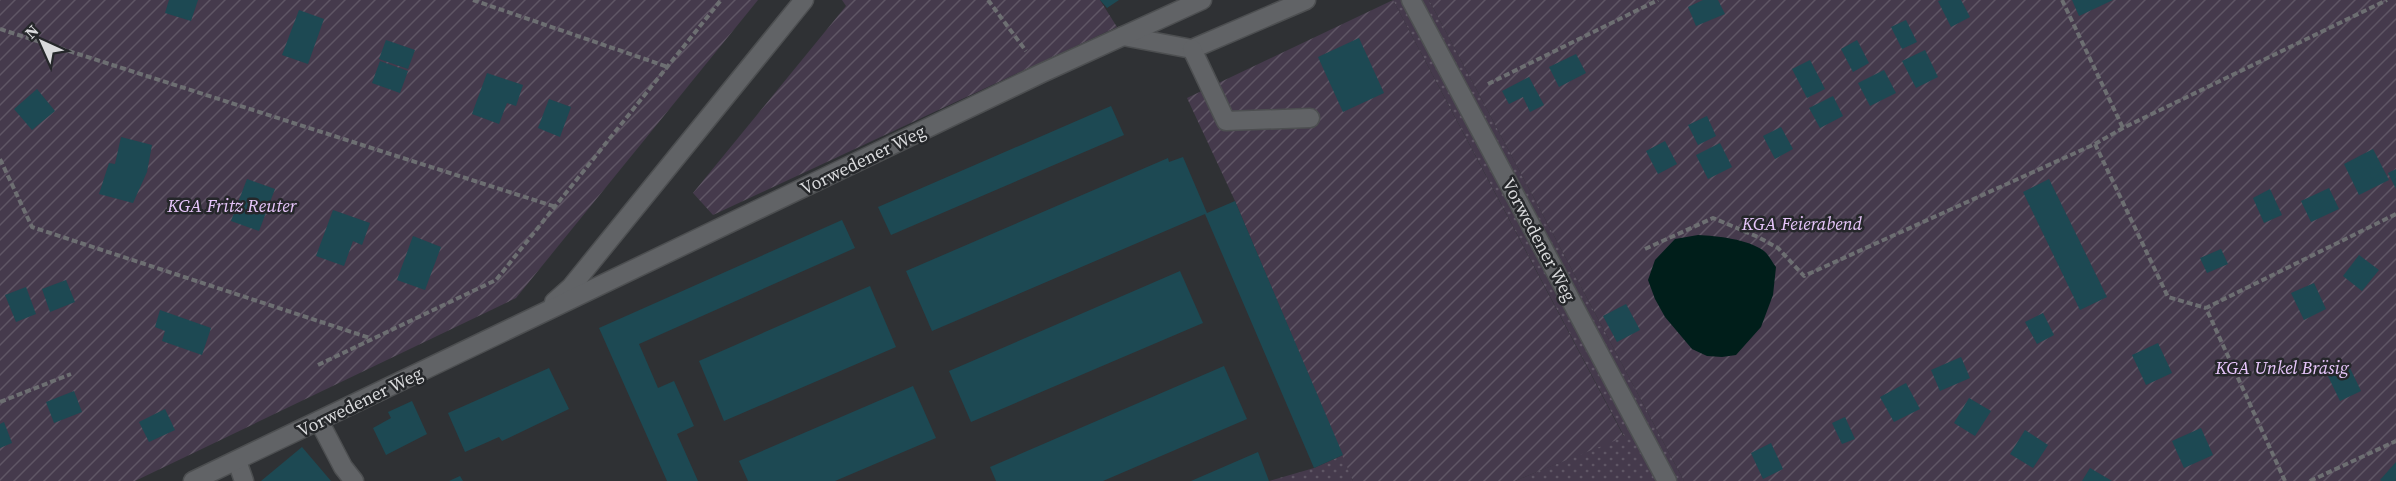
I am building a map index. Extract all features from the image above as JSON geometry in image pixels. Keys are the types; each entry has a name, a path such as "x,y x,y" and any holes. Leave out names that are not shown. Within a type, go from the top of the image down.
{"street":[{"name":"Vorwedener Weg","path":"526,322 550,306 571,287 804,0"},
{"name":"Vorwedener Weg","path":"193,481 1042,73 1202,0"},
{"path":"1124,36 1192,49 1306,0"},
{"name":"Vorwedener Weg","path":"1411,0 1667,481"},
{"path":"1192,49 1226,121 1310,118"},
{"path":"319,421 343,467 354,481"},
{"path":"237,461 244,481"}],"path":[{"path":"472,0 668,67"},
{"path":"318,365 370,338 496,280 721,0"},
{"path":"988,0 1042,73"},
{"path":"1488,84 1658,0"},
{"path":"2062,0 2122,128"},
{"path":"1645,249 1713,218 1778,248 1804,276 2095,144 2122,128 2387,0"},
{"path":"0,29 556,207"},
{"path":"2095,144 2168,297 2206,308 2396,214"},
{"path":"0,159 32,227 370,338"},
{"path":"2206,308 2285,481"},
{"path":"0,402 71,374"},
{"path":"2310,481 2396,441"}],"green space":[{"name":"KGA Fritz Reuter","path":"0,0 758,0 516,298 135,481 0,481"},
{"path":"842,0 1100,0 1117,27 713,215 693,193 846,6"},
{"path":"1393,0 1429,0 1684,481 1515,481 1624,436"},
{"path":"1393,0 1624,437 1515,481 1353,481 1235,201 1187,98"},
{"name":"KGA Feierabend","path":"1429,0 2396,0 2396,481 1684,481"},
{"path":"1343,455 1353,481 1269,481 1314,468"}],"shaded area":[{"path":"1698,235 1723,237 1750,244 1764,251 1776,267 1773,295 1761,327 1736,355 1707,356 1692,349 1665,317 1648,280 1655,260 1675,239"}],"building":[{"path":"169,0 198,0 191,21 165,13"},
{"path":"1100,0 1119,0 1107,8"},
{"path":"1703,0 1718,0 1725,14 1696,26 1688,7"},
{"path":"1961,0 1970,17 1951,27 1938,1"},
{"path":"2072,0 2113,0 2079,16"},
{"path":"299,10 324,19 308,64 282,55"},
{"path":"1906,20 1917,42 1902,49 1891,27"},
{"path":"1359,38 1384,93 1343,112 1318,57"},
{"path":"386,40 415,50 408,69 379,59"},
{"path":"1857,40 1869,63 1853,72 1841,49"},
{"path":"1925,50 1938,77 1916,88 1902,61"},
{"path":"1576,54 1586,73 1559,87 1549,67"},
{"path":"1810,60 1825,89 1807,98 1792,69"},
{"path":"380,61 408,71 400,93 372,83"},
{"path":"1884,70 1896,93 1870,106 1858,83"},
{"path":"487,73 523,85 516,106 507,103 499,124 472,114"},
{"path":"1529,77 1544,105 1530,112 1523,97 1509,104 1502,91"},
{"path":"37,89 55,111 32,130 14,109"},
{"path":"1833,96 1843,116 1820,128 1809,108"},
{"path":"549,99 571,107 560,137 538,128"},
{"path":"1111,106 1124,135 891,235 878,207"},
{"path":"1707,116 1716,136 1698,145 1688,125"},
{"path":"1781,127 1793,149 1775,159 1763,136"},
{"path":"121,137 152,145 147,172 133,203 99,194 109,163 115,164"},
{"path":"1665,141 1677,164 1658,174 1646,151"},
{"path":"1720,143 1732,167 1708,179 1696,155"},
{"path":"2373,149 2389,180 2359,195 2344,164"},
{"path":"1183,157 1207,213 1235,201 1343,455 1314,468 1205,214 932,331 906,271 1168,158 1169,162"},
{"path":"2396,169 2396,189 2388,173"},
{"path":"247,179 275,189 259,231 231,221"},
{"path":"2049,179 2107,297 2080,310 2023,192"},
{"path":"2329,188 2339,209 2311,222 2301,201"},
{"path":"2270,189 2282,215 2264,223 2253,198"},
{"path":"333,210 370,223 362,245 353,241 344,266 316,256"},
{"path":"842,220 855,248 639,344 658,388 674,381 694,426 677,434 698,481 667,481 599,328"},
{"path":"413,236 441,247 425,290 397,280"},
{"path":"2221,249 2228,264 2207,273 2200,258"},
{"path":"2359,255 2379,270 2362,291 2343,276"},
{"path":"1180,271 1203,323 971,422 949,371"},
{"path":"66,280 75,302 50,312 42,289"},
{"path":"2314,283 2326,309 2304,320 2291,293"},
{"path":"870,286 896,347 724,421 699,361"},
{"path":"26,287 36,314 16,322 5,295"},
{"path":"1626,304 1640,330 1617,342 1603,316"},
{"path":"160,310 211,328 202,355 162,341 165,331 155,327"},
{"path":"2043,313 2054,335 2037,344 2025,322"},
{"path":"2158,343 2172,373 2146,385 2132,355"},
{"path":"1961,357 1970,378 1940,391 1931,370"},
{"path":"2348,364 2361,391 2340,401 2327,374"},
{"path":"1224,366 1247,419 1103,481 996,481 990,467"},
{"path":"549,368 569,409 502,441 499,437 465,452 448,413"},
{"path":"1906,383 1920,409 1894,422 1880,397"},
{"path":"913,386 936,438 835,481 748,481 739,461"},
{"path":"74,391 82,412 54,423 46,402"},
{"path":"1969,398 1991,411 1975,436 1954,423"},
{"path":"412,401 427,434 386,455 373,428 391,418 388,412"},
{"path":"165,409 175,430 149,442 139,422"},
{"path":"1845,417 1855,439 1842,444 1832,423"},
{"path":"4,422 12,443 0,448 0,424"},
{"path":"2201,428 2213,455 2184,468 2172,441"},
{"path":"2025,430 2048,445 2033,468 2010,454"},
{"path":"1771,443 1783,469 1763,479 1751,453"},
{"path":"302,447 331,481 261,481"},
{"path":"1258,452 1269,481 1191,481"},
{"path":"2396,462 2396,481 2380,480"},
{"path":"2090,468 2112,481 2082,481"},
{"path":"460,476 463,481 449,481"}],"park label":[{"name":"KGA Unkel Bräsig","path":"2282,368"}]}
